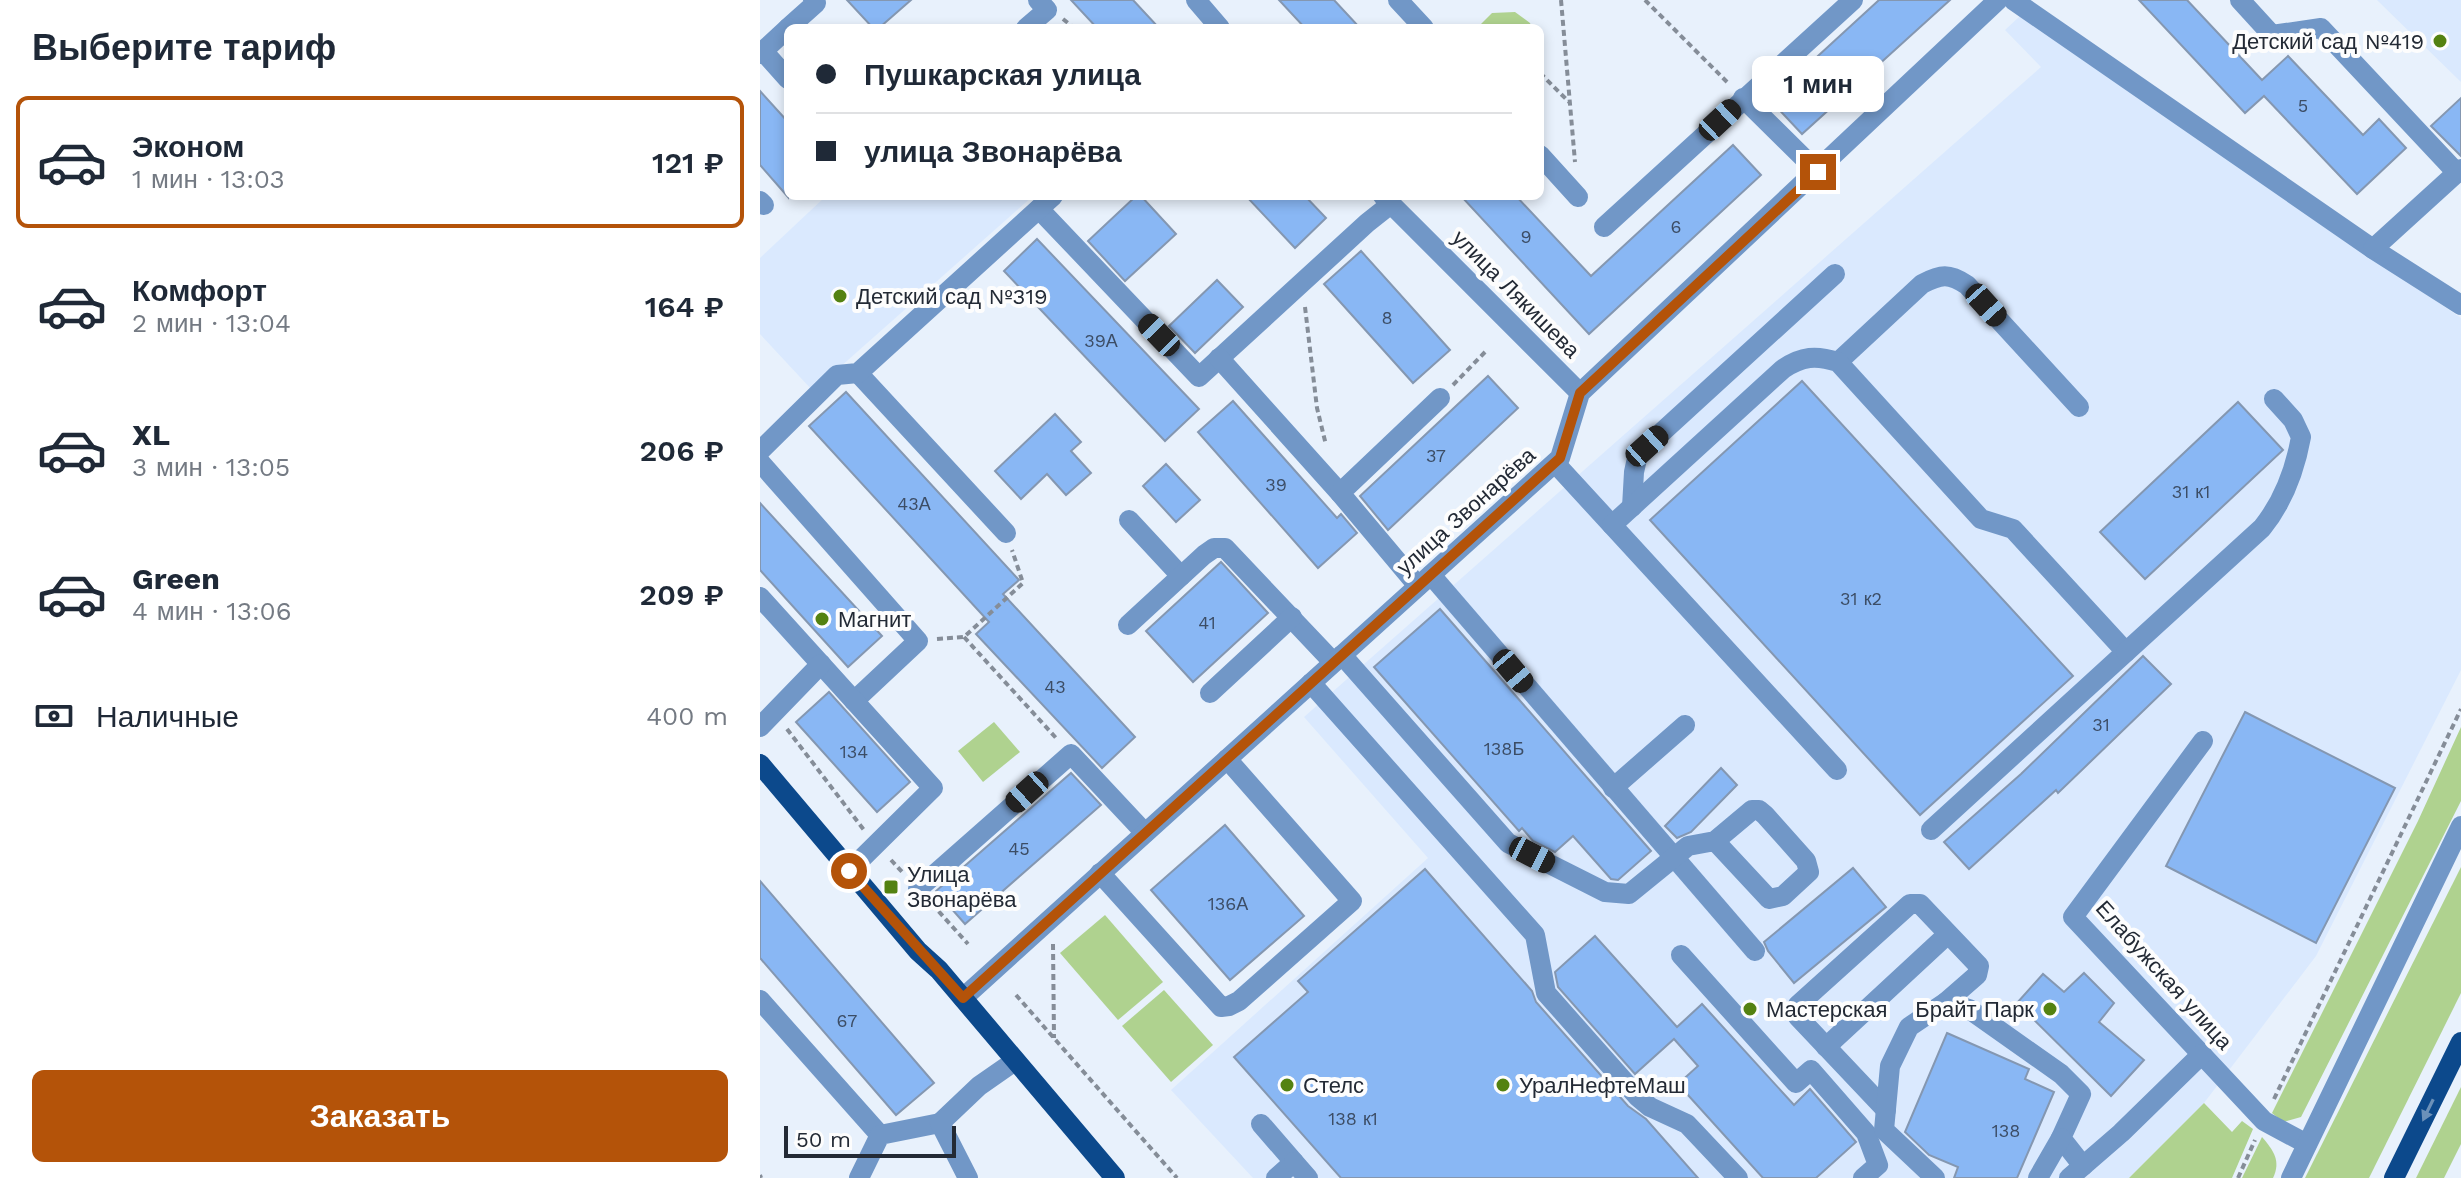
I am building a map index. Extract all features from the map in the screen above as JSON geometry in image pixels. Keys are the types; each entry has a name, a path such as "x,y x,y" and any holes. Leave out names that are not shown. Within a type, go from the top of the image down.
{"main road":[{"path":"760,764 1115,1178"},
{"path":"2394,1178 2461,1042"}],"street":[{"path":"792,24 816,3 813,0"},
{"path":"1031,24 1047,10 1038,0"},
{"path":"1196,0 1217,24"},
{"path":"1398,0 1420,24"},
{"path":"1604,227 1853,0"},
{"path":"1580,393 1998,0"},
{"path":"2013,0 2373,249 2461,305"},
{"path":"2240,0 2272,35 2321,28 2459,171 2373,249"},
{"path":"784,32 762,52 784,75"},
{"path":"1743,98 1818,172"},
{"path":"1544,159 1578,197"},
{"path":"760,451 837,375 858,373 1046,203 1199,377 1367,223 1387,200"},
{"name":"улица Лякишева","path":"1387,200 1580,393"},
{"path":"1632,507 1638,454 1835,274"},
{"path":"1838,362 1922,284 1939,275 1952,275 1967,285 2079,407"},
{"path":"1612,525 1794,361 1808,356 1838,362 1981,519 2013,529 2126,652"},
{"path":"1219,358 1613,788 1755,951"},
{"path":"858,373 1006,533"},
{"name":"улица Звонарёва","path":"963,998 1555,463 1560,458 1580,393"},
{"path":"1340,493 1440,398"},
{"path":"1931,830 2262,528 2275,512 2284,495 2301,437 2293,420 2274,399"},
{"path":"760,462 918,641 854,701"},
{"path":"1555,463 1837,770"},
{"path":"1129,520 1181,576"},
{"path":"1128,625 1214,548 1225,548 1338,659 1508,843 1605,892 1629,894 1688,846 1715,841 1746,814 1759,810 1806,861 1809,872 1783,896 1769,899 1715,841"},
{"path":"760,597 933,788 849,871"},
{"path":"1210,693 1292,617"},
{"path":"767,720 821,664"},
{"path":"1311,683 1535,935 1546,993 1638,1097 1650,1107 1687,1124 1738,1178"},
{"path":"1613,788 1685,725"},
{"name":"Елабужская улица","path":"2203,741 2073,917 2264,1121 2307,1144"},
{"path":"918,889 1071,754 1145,833"},
{"path":"1100,873 1221,1007 1239,1001 1352,901 1227,759"},
{"path":"2291,1178 2461,826"},
{"path":"1886,1110 1798,1017 1798,1005 1910,904 1920,904 1979,966 1977,975 1946,1002 1909,1027 1890,1066 1886,1110 1884,1130 1935,1178"},
{"path":"1826,1047 1948,934"},
{"path":"1681,955 1796,1083 1811,1070 1866,1133 1878,1165 1863,1178"},
{"path":"760,1000 880,1135"},
{"path":"1946,1002 1969,1009 2061,1074 2081,1094 2038,1178"},
{"path":"2061,1138 2076,1172 2202,1054"},
{"path":"880,1135 940,1123 979,1086 1015,1061"},
{"path":"940,1123 968,1178"},
{"path":"1261,1124 1308,1178"},
{"path":"859,1178 880,1135"},
{"path":"1276,1178 1294,1162"}],"path":[{"path":"1561,0 1578,197"},
{"path":"1645,0 1743,98"},
{"path":"1544,77 1570,104"},
{"path":"1302,282 1317,408 1328,451"},
{"path":"1440,398 1486,351"},
{"path":"918,641 964,637 1023,583 1006,533"},
{"path":"964,637 1071,754"},
{"path":"2238,1178 2461,709"},
{"path":"767,720 968,944"},
{"path":"1053,942 1054,1038"},
{"path":"1016,995 1177,1178"}],"shaded area":[{"name":"Детский сад №419","path":"2377,0 2461,0 2461,82"},
{"path":"2020,16 2461,318 2461,670 2316,956 2204,1103 2129,1178 1253,1178 1171,1090 1428,858 1304,717 2041,67 2005,30"},
{"name":"Детский сад №319","path":"822,200 1028,200 813,391 760,334 760,258"}],"green space":[{"path":"1515,12 1530,24 1481,24 1492,13"},
{"path":"994,722 1020,752 983,782 958,751"},
{"path":"2461,727 2461,801 2301,1117 2283,1122 2272,1113 2418,821"},
{"path":"2461,867 2461,993 2369,1178 2305,1178"},
{"path":"1105,915 1163,982 1118,1020 1060,953"},
{"path":"1164,990 1213,1045 1171,1082 1122,1026"},
{"path":"2461,1087 2461,1144 2444,1178 2416,1178"},
{"path":"2204,1103 2232,1132 2242,1121 2253,1129 2232,1178 2129,1178"},
{"path":"2262,1137 2275,1156 2273,1178 2242,1178"}],"building":[{"path":"847,0 911,0 884,24 869,24"},
{"path":"1071,0 1133,0 1155,24 1093,24"},
{"path":"1279,0 1334,0 1356,24 1301,24"},
{"path":"1879,0 1950,0 1802,134 1770,100"},
{"path":"2139,0 2187,0 2262,80 2288,56 2363,135 2379,119 2406,148 2357,194 2264,96 2245,113"},
{"path":"760,91 784,118 784,192 760,165"},
{"path":"2461,98 2461,156 2431,126"},
{"path":"1733,145 1761,175 1589,334 1465,200 1520,200 1591,276"},
{"path":"1132,200 1145,200 1176,234 1125,281 1088,241"},
{"path":"1250,200 1309,200 1326,218 1295,248"},
{"path":"1037,239 1199,409 1165,441 1004,271"},
{"path":"1361,251 1450,350 1413,383 1324,284"},
{"path":"1217,280 1243,307 1195,353 1169,326"},
{"path":"1488,376 1518,408 1388,530 1360,496"},
{"path":"1802,381 2073,676 1920,815 1650,520"},
{"path":"846,392 1019,580 1003,594 1135,737 1102,768 976,634 989,622 809,426"},
{"path":"1233,401 1337,518 1341,514 1357,533 1318,568 1198,432"},
{"path":"2238,402 2283,450 2145,579 2100,532"},
{"path":"1055,414 1081,442 1071,451 1091,473 1066,495 1047,474 1021,499 995,471"},
{"path":"1166,464 1200,500 1176,522 1143,486"},
{"path":"760,503 882,636 848,667 760,570"},
{"path":"1221,562 1268,613 1193,682 1146,631"},
{"path":"1440,609 1651,851 1618,880 1611,879 1573,836 1555,852 1533,841 1522,828 1519,831 1374,667"},
{"path":"2143,656 2171,684 2058,793 2056,790 1969,869 1944,842 2021,774"},
{"path":"829,692 910,782 877,812 796,722"},
{"path":"2245,712 2395,788 2316,943 2166,866"},
{"path":"1721,768 1737,785 1691,832 1677,838 1665,826"},
{"path":"1071,773 1101,805 965,924 936,891"},
{"path":"1225,825 1304,916 1230,980 1151,890"},
{"path":"1853,868 1886,907 1794,983 1764,942"},
{"name":"УралНефтеМаш","path":"1425,869 1532,991 1536,1002 1628,1106 1646,1119 1698,1178 1341,1178 1234,1057 1308,992 1298,981"},
{"path":"760,881 934,1083 896,1115 760,958"},
{"path":"1595,936 1677,1027 1702,1004 1794,1105 1810,1089 1856,1142 1816,1178 1763,1178 1678,1084 1698,1066 1674,1039 1635,1074 1558,987 1555,972"},
{"path":"2084,973 2114,1003 2099,1022 2144,1060 2111,1096 2017,1003 2043,974 2064,992"},
{"path":"1947,1033 2029,1069 2025,1079 2054,1092 2017,1178 1954,1178 1958,1167 1929,1155 1905,1132"}],"place":[{"name":"Детский сад №419","path":"2440,41"},
{"name":"Детский сад №319","path":"840,296"},
{"name":"Магнит","path":"822,619"},
{"name":"Улица Звонарёва","path":"891,887"},
{"name":"Мастерская","path":"1750,1009"},
{"name":"Брайт Парк","path":"2050,1009"},
{"name":"Стелс","path":"1287,1085"},
{"name":"УралНефтеМаш","path":"1503,1085"}],"route":[{"path":"849,871 963,998 1560,458 1580,393 1818,172"}]}
